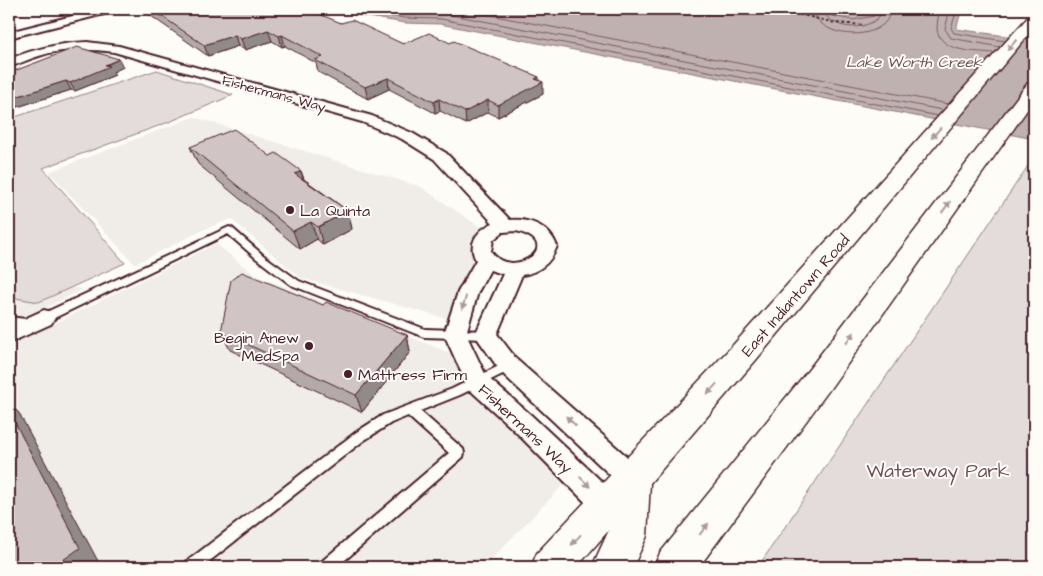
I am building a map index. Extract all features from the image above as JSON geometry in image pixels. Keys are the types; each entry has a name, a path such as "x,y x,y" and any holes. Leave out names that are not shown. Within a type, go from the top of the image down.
{"main road":[{"name":"East Indiantown Road","path":"551,567 745,352 1034,19"},
{"path":"674,567 821,377 1034,87"},
{"path":"612,567 628,536 620,491"}],"street":[{"path":"9,35 112,9"},
{"name":"Fishermans Way","path":"9,63 32,53 57,47 92,45 114,49 367,119 406,136 440,156 505,226"},
{"path":"505,226 526,226 543,236 547,242 548,250 544,258 537,264 515,270 503,268 486,259 481,252 483,239 496,229 505,226"},
{"path":"455,334 468,292 486,259"},
{"path":"486,335 515,270"},
{"path":"9,335 39,320"},
{"name":"Fishermans Way","path":"455,334 477,382 522,422 620,491"},
{"name":"Fishermans Way","path":"486,335 509,366 558,409 620,491"}],"lane":[{"path":"9,321 39,320 229,230 260,257 295,283 424,333 486,335"},
{"path":"191,567 358,437 387,418 477,382 509,366"},
{"path":"326,567 458,453 410,410"}],"path":[{"path":"778,9 835,23 864,25"}],"shaded area":[{"path":"194,117 421,187 493,236 448,319 301,278 231,219 205,229 135,264 49,172"},
{"path":"216,244 255,275 455,355 563,485 484,567 9,567 9,346"},
{"path":"9,280 84,289 9,325"}],"green space":[{"path":"157,70 233,95 169,122 43,168 125,263 39,302 9,297 9,119"},
{"name":"Waterway Park","path":"1034,157 1034,567 758,567"}],"water":[{"name":"Lake Worth Creek","path":"321,9 822,9 854,15 882,9 949,9 961,12 956,29 1034,40 1034,139 440,24 405,23"}],"building":[{"path":"151,9 292,9 303,14 312,11 341,23 352,20 403,44 429,33 450,43 454,41 539,77 535,79 543,82 498,105 488,100 465,112 439,99 434,102 388,78 365,87 315,60 323,57 282,35 279,36 268,30 241,39 235,35 204,45"},
{"path":"77,47 119,59 105,65 110,66 70,83 66,81 9,99 9,73"},
{"name":"La Quinta","path":"234,129 270,156 276,153 301,171 295,174 348,211 318,227 311,222 293,231 190,147"},
{"path":"242,272 323,305 326,302 407,335 356,395 221,332 231,280"},
{"path":"9,411 80,548 53,567 9,567"}],"place":[{"name":"La Quinta","path":"290,210"},
{"name":"Begin Anew MedSpa","path":"309,346"},
{"name":"Mattress Firm","path":"348,374"}]}
